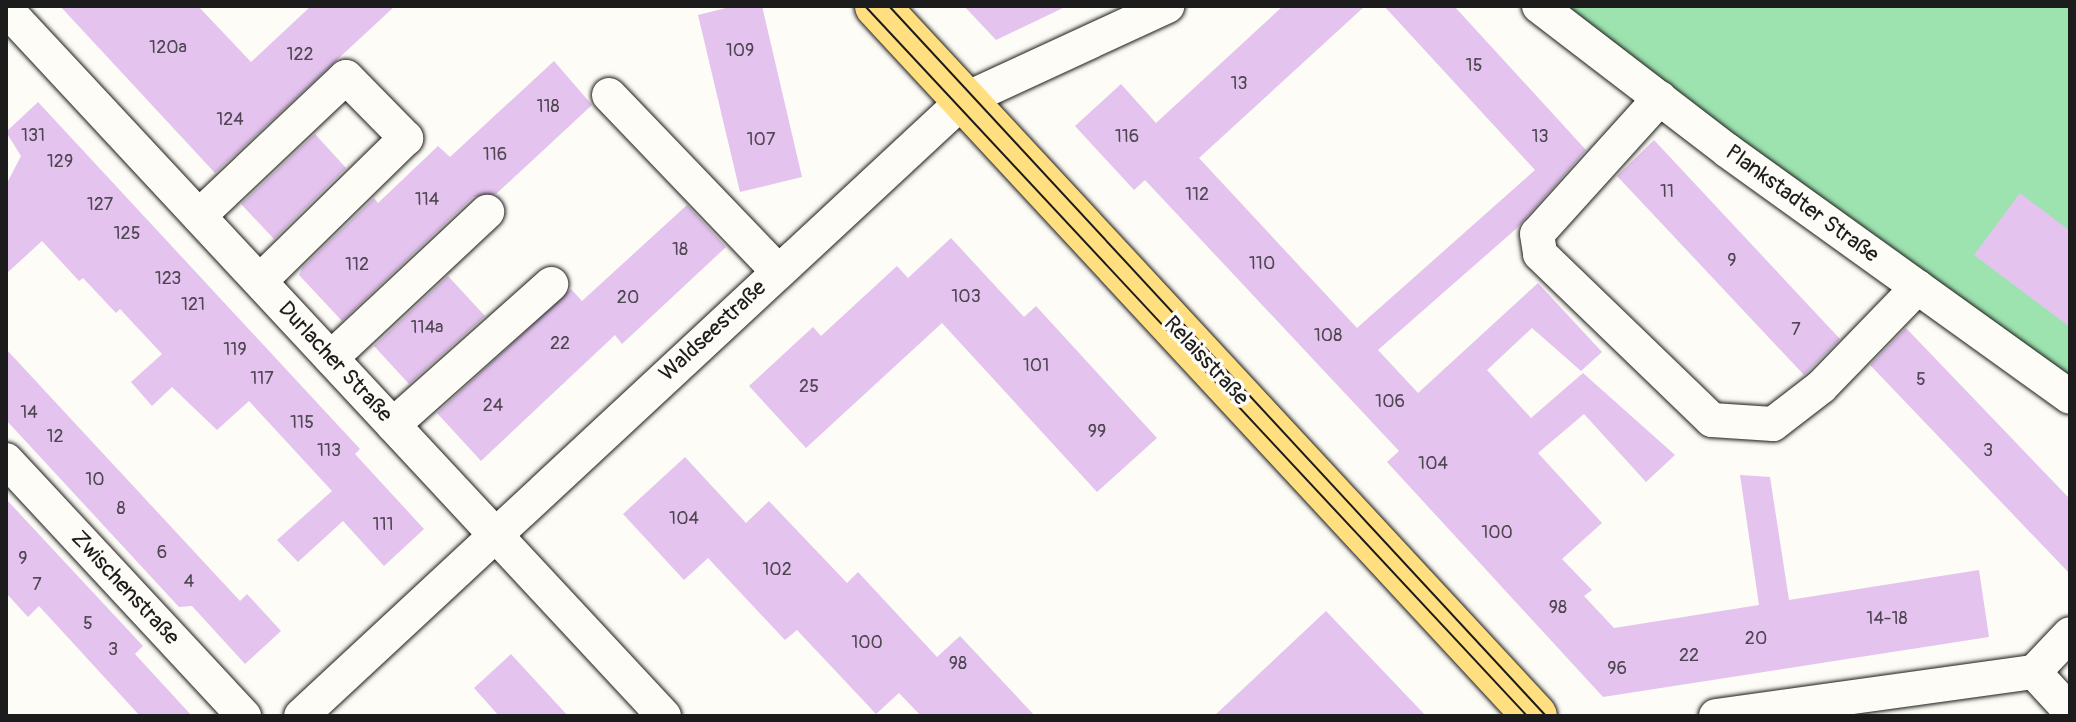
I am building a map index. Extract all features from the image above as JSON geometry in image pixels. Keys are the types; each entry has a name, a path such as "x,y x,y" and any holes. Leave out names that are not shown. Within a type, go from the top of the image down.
{"main road":[{"name":"Relaisstraße","path":"877,6 1535,716"}],"street":[{"name":"Waldseestraße","path":"301,716 964,100 1167,6"},
{"name":"Plankstadter Straße","path":"1539,6 2070,397"},
{"name":"Durlacher Straße","path":"6,9 664,716"},
{"path":"199,216 346,77 406,138 260,281"},
{"path":"609,95 778,271"},
{"path":"1660,98 1537,234 1540,254 1712,420 1773,424 1821,387 1918,287"},
{"path":"331,358 487,212"},
{"path":"393,425 551,284"},
{"name":"Zwischenstraße","path":"6,460 244,716"},
{"path":"1716,716 2034,672 2070,634"},
{"path":"2034,672 2070,711"}],"green space":[{"path":"1544,6 2070,6 2070,396"}],"building":[{"path":"60,6 198,6 251,62 311,6 395,6 215,173"},
{"path":"734,6 762,6 802,177 740,192 698,15"},
{"path":"964,6 1067,6 996,40"},
{"path":"1283,6 1365,6 1199,158 1357,328 1535,170 1384,6 1454,6 1586,150 1517,228 1378,350 1418,393 1538,283 1602,352 1581,371 1532,328 1487,370 1531,418 1583,373 1675,455 1646,482 1584,414 1538,453 1602,523 1562,559 1592,590 1584,596 1614,628 1759,605 1740,475 1770,477 1789,600 1979,570 1989,637 1603,697 1387,462 1399,451 1145,180 1134,190 1075,126 1121,84 1156,123"},
{"path":"554,61 592,105 496,194 473,197 342,321 299,275 302,268 374,198 378,203 438,146 450,157"},
{"path":"38,102 360,449 355,454 424,529 384,566 343,521 298,562 277,540 332,491 249,401 217,430 172,387 152,406 131,382 162,354 120,309 116,313 83,278 79,281 42,241 6,274 6,185 21,156 6,132"},
{"path":"315,134 346,168 274,239 241,204"},
{"path":"1654,140 1840,339 1804,375 1617,176"},
{"path":"2020,193 2070,231 2070,327 1974,255"},
{"path":"687,205 726,247 622,344 615,335 481,461 437,413 571,289 582,301"},
{"path":"951,238 1024,317 1036,306 1157,438 1097,492 942,323 806,448 749,386 813,327 821,336 897,266 908,278"},
{"path":"448,276 485,316 409,384 374,346"},
{"path":"1906,328 2070,499 2070,574 1870,365"},
{"path":"6,349 240,601 247,594 281,631 245,664 192,606 179,607 6,420"},
{"path":"685,457 746,523 769,501 847,583 858,572 937,657 960,636 1035,716 921,716 899,693 876,714 797,630 785,640 708,558 684,580 623,514"},
{"path":"6,499 143,646 135,654 192,716 140,716 39,606 28,617 6,593"},
{"path":"1326,611 1426,716 1214,716"},
{"path":"511,654 568,716 499,716 474,688"}],"tram line":[{"path":"865,6 1527,716"},
{"path":"889,6 1546,716"}]}
